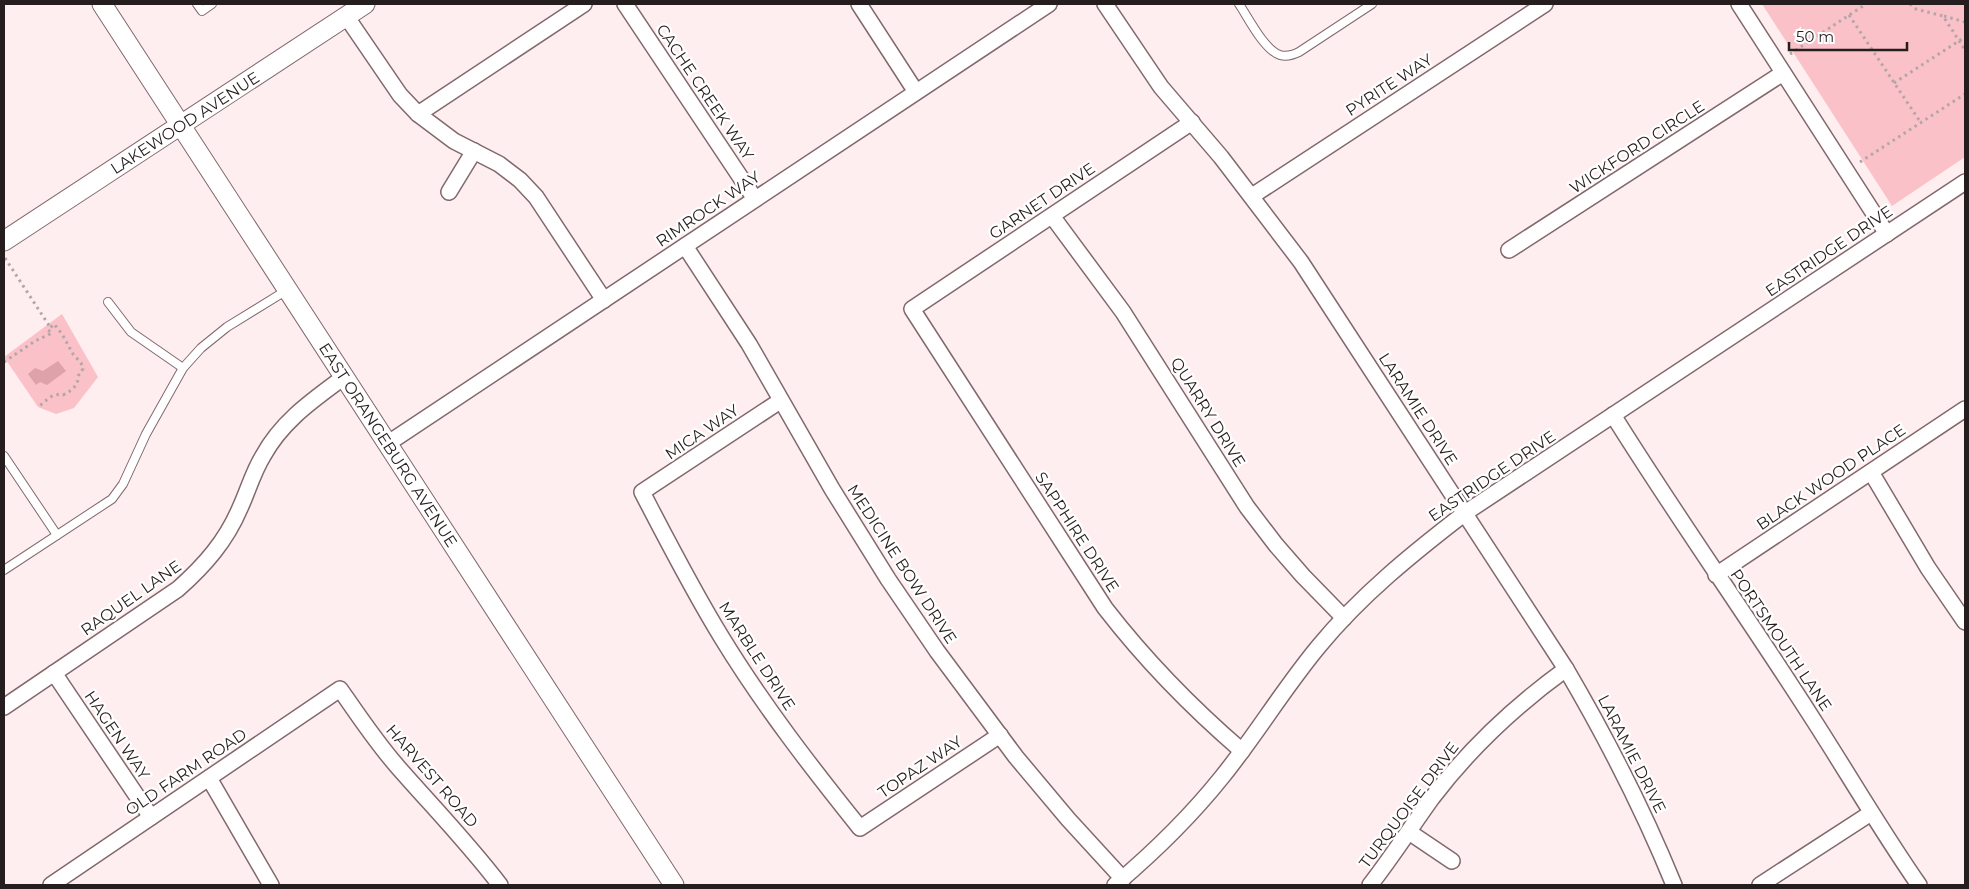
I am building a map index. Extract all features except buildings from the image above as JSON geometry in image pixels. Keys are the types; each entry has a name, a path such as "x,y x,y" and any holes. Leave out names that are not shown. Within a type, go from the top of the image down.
{"street":[{"name":"EAST ORANGEBURG AVENUE","path":"102,4 674,885"},
{"name":"LAKEWOOD AVENUE","path":"4,241 365,4"},
{"path":"418,114 584,4"},
{"name":"CACHE CREEK WAY","path":"625,4 755,199"},
{"path":"859,4 916,92"},
{"name":"RIMROCK WAY","path":"387,444 1049,4"},
{"name":"LARAMIE DRIVE","path":"1105,4 1152,75 1252,196 1301,262 1566,669 1605,735 1635,795 1674,885"},
{"name":"PYRITE WAY","path":"1252,196 1545,4"},
{"path":"1739,4 1887,234"},
{"path":"346,16 400,95 418,114 454,141 499,164 520,180 536,197 604,300"},
{"name":"WICKFORD CIRCLE","path":"1509,250 1783,73"},
{"name":"GARNET DRIVE","path":"912,309 1192,122"},
{"path":"449,192 474,151"},
{"name":"EASTRIDGE DRIVE","path":"1119,882 1182,824 1242,752 1282,694 1320,645 1382,580 1465,514 1965,182"},
{"name":"QUARRY DRIVE","path":"1052,216 1123,312 1247,507 1292,564 1344,618"},
{"name":"MEDICINE BOW DRIVE","path":"685,246 749,344 832,489 937,651 1000,735 1119,882"},
{"name":"SAPPHIRE DRIVE","path":"912,309 1105,608 1131,642 1161,676 1199,714 1242,752"},
{"name":"RAQUEL LANE","path":"4,707 178,589 199,571 227,535 241,507 256,469 276,436 288,421 308,403 344,377"},
{"name":"MICA WAY","path":"642,492 780,400"},
{"name":"BLACK WOOD PLACE","path":"1716,575 1965,408"},
{"name":"PORTSMOUTH LANE","path":"1613,415 1716,575 1810,714 1871,813 1919,885"},
{"path":"1871,472 1928,568 1965,622"},
{"name":"MARBLE DRIVE","path":"642,492 686,578 722,638 770,711 814,772 860,828"},
{"name":"TURQUOISE DRIVE","path":"1370,885 1433,798 1470,752 1498,724 1537,690 1566,669"},
{"name":"HAGEN WAY","path":"54,673 151,817"},
{"name":"OLD FARM ROAD","path":"52,885 340,688"},
{"name":"HARVEST ROAD","path":"340,688 396,765 444,816 500,885"},
{"name":"TOPAZ WAY","path":"860,828 1000,735"},
{"path":"209,778 271,885"},
{"path":"1760,885 1871,813"},
{"path":"1409,832 1452,861"}],"lane":[{"path":"197,4 202,11 212,4"},
{"path":"1239,4 1269,47 1279,55 1290,56 1372,4"},
{"path":"4,570 112,499 122,484 146,434 183,368 201,348 227,327 287,290"},
{"path":"108,302 131,332 183,368"},
{"path":"4,456 56,535"}],"path":[{"path":"1790,54 1866,4"},
{"path":"1910,4 1916,10 1965,22"},
{"path":"1849,16 1921,123"},
{"path":"1943,16 1965,50"},
{"path":"1894,83 1965,37"},
{"path":"1860,162 1965,94"},
{"path":"4,256 50,327 48,330 52,333 35,341 4,362"},
{"path":"38,407 52,395 63,395 74,388 78,383 79,373 83,369 81,362 73,354 62,334 54,324 50,327"}],"shaded area":[{"path":"1762,4 1965,4 1965,157 1892,206"},
{"path":"62,314 98,377 74,408 56,414 38,407 4,357"},
{"path":"58,361 66,371 47,385 40,382 36,385 28,374 35,368 43,371"}]}
